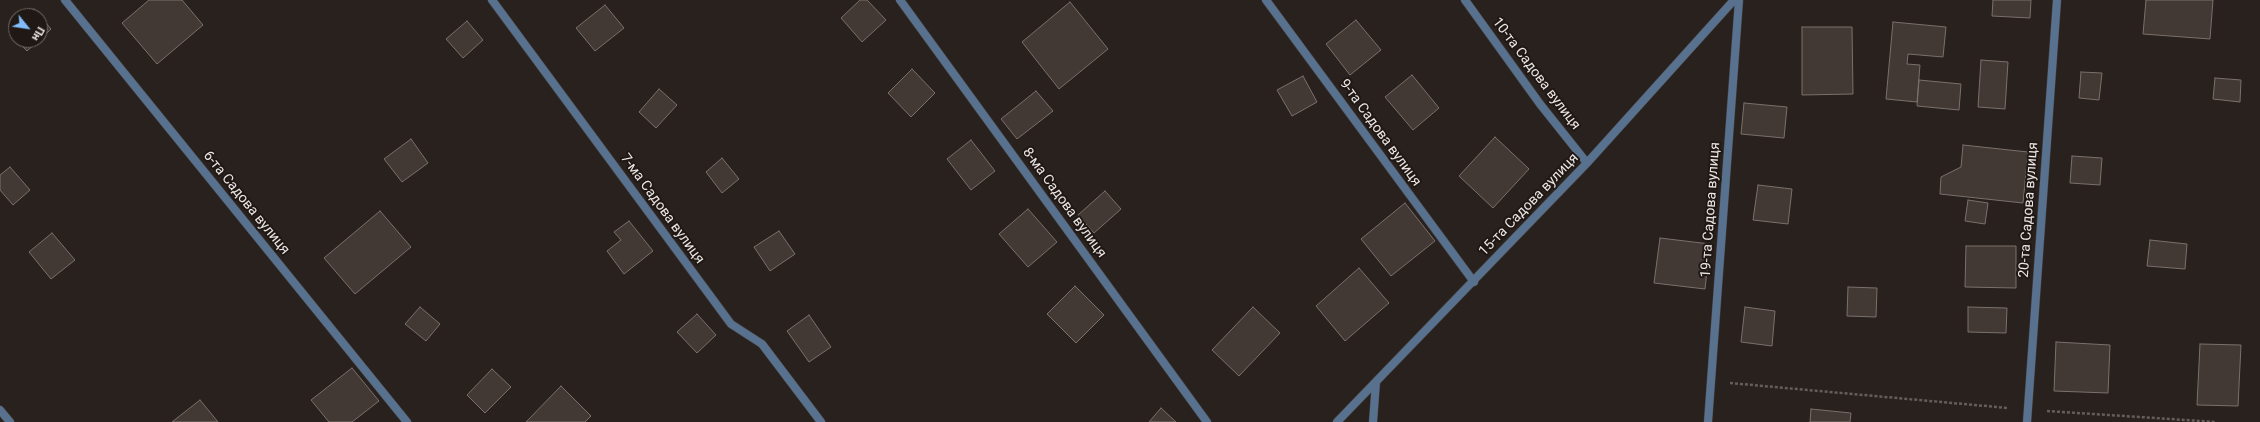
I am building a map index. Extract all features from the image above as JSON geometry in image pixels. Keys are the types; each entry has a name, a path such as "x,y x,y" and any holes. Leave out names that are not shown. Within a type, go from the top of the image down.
{"street":[{"name":"6-та Садова вулиця","path":"65,0 407,422"},
{"name":"7-ма Садова вулиця","path":"492,0 731,324 762,344 820,422"},
{"name":"8-ма Садова вулиця","path":"900,0 1207,422"},
{"name":"9-та Садова вулиця","path":"1266,0 1474,282"},
{"name":"10-та Садова вулиця","path":"1465,0 1540,104 1587,163"},
{"name":"15-та Садова вулиця","path":"1337,422 1474,282 1587,163 1734,0"},
{"name":"19-та Садова вулиця","path":"1708,422 1739,0"},
{"name":"20-та Садова вулиця","path":"2027,422 2057,0"},
{"path":"1373,422 1376,382"},
{"path":"0,410 10,422"}],"path":[{"path":"1712,382 2028,409 2216,422"}],"building":[{"path":"149,0 182,0 203,25 157,64 122,23"},
{"path":"860,0 867,0 886,20 862,42 841,18"},
{"path":"1993,0 2031,0 2030,18 1992,16"},
{"path":"2146,0 2213,0 2210,39 2143,34"},
{"path":"1070,2 1108,49 1059,89 1022,42"},
{"path":"605,5 624,28 595,51 576,28"},
{"path":"1356,20 1381,50 1350,75 1326,44"},
{"path":"467,21 483,40 463,58 446,39"},
{"path":"1893,22 1946,27 1943,57 1908,54 1907,64 1920,65 1917,102 1886,99"},
{"path":"1802,27 1852,27 1853,94 1802,95"},
{"path":"1981,60 2008,62 2005,109 1978,107"},
{"path":"912,69 935,93 911,117 888,93"},
{"path":"2081,72 2102,73 2099,100 2079,98"},
{"path":"1412,75 1439,108 1413,130 1385,97"},
{"path":"1303,76 1317,102 1292,116 1277,90"},
{"path":"2215,78 2241,80 2240,102 2213,99"},
{"path":"1919,80 1961,84 1959,110 1917,106"},
{"path":"659,89 677,105 656,128 639,112"},
{"path":"1036,91 1053,111 1017,139 1001,119"},
{"path":"1744,103 1787,107 1784,138 1741,134"},
{"path":"1495,137 1529,169 1493,208 1459,176"},
{"path":"411,139 428,163 402,182 384,159"},
{"path":"971,140 995,171 971,190 947,159"},
{"path":"1963,145 2028,152 2023,203 1940,194 1941,177 1961,167"},
{"path":"2072,156 2102,158 2100,185 2070,183"},
{"path":"722,158 739,179 722,193 706,172"},
{"path":"10,167 30,190 13,205 0,190 0,175"},
{"path":"1758,185 1792,189 1788,224 1753,220"},
{"path":"1105,191 1121,209 1094,233 1078,215"},
{"path":"1968,200 1988,203 1985,224 1965,221"},
{"path":"1405,203 1435,241 1391,276 1361,239"},
{"path":"1028,209 1057,242 1028,267 999,234"},
{"path":"380,211 411,247 355,294 324,258"},
{"path":"629,221 653,251 624,274 607,251 621,240 614,232"},
{"path":"779,231 795,254 770,271 754,247"},
{"path":"52,233 75,260 51,279 29,252"},
{"path":"1660,238 1710,244 1705,289 1654,283"},
{"path":"2150,240 2187,244 2185,269 2147,266"},
{"path":"1966,246 2016,246 2016,288 1965,287"},
{"path":"1359,268 1389,303 1345,341 1316,306"},
{"path":"1075,286 1104,315 1076,343 1047,314"},
{"path":"1848,287 1877,288 1876,317 1847,316"},
{"path":"420,307 440,324 426,341 405,324"},
{"path":"1253,307 1280,333 1239,376 1212,350"},
{"path":"1745,307 1775,311 1772,346 1741,342"},
{"path":"1968,307 2007,308 2006,333 1968,332"},
{"path":"697,314 716,335 697,353 677,332"},
{"path":"809,315 831,347 809,362 787,331"},
{"path":"2056,342 2110,345 2108,393 2054,391"},
{"path":"2200,344 2241,345 2238,406 2197,405"},
{"path":"352,368 379,401 352,422 329,422 311,400"},
{"path":"492,369 511,387 485,413 467,395"},
{"path":"561,386 591,416 585,422 526,422"},
{"path":"200,400 218,422 172,422"},
{"path":"1161,408 1176,422 1149,422"},
{"path":"1811,409 1851,413 1850,422 1810,422"}]}
